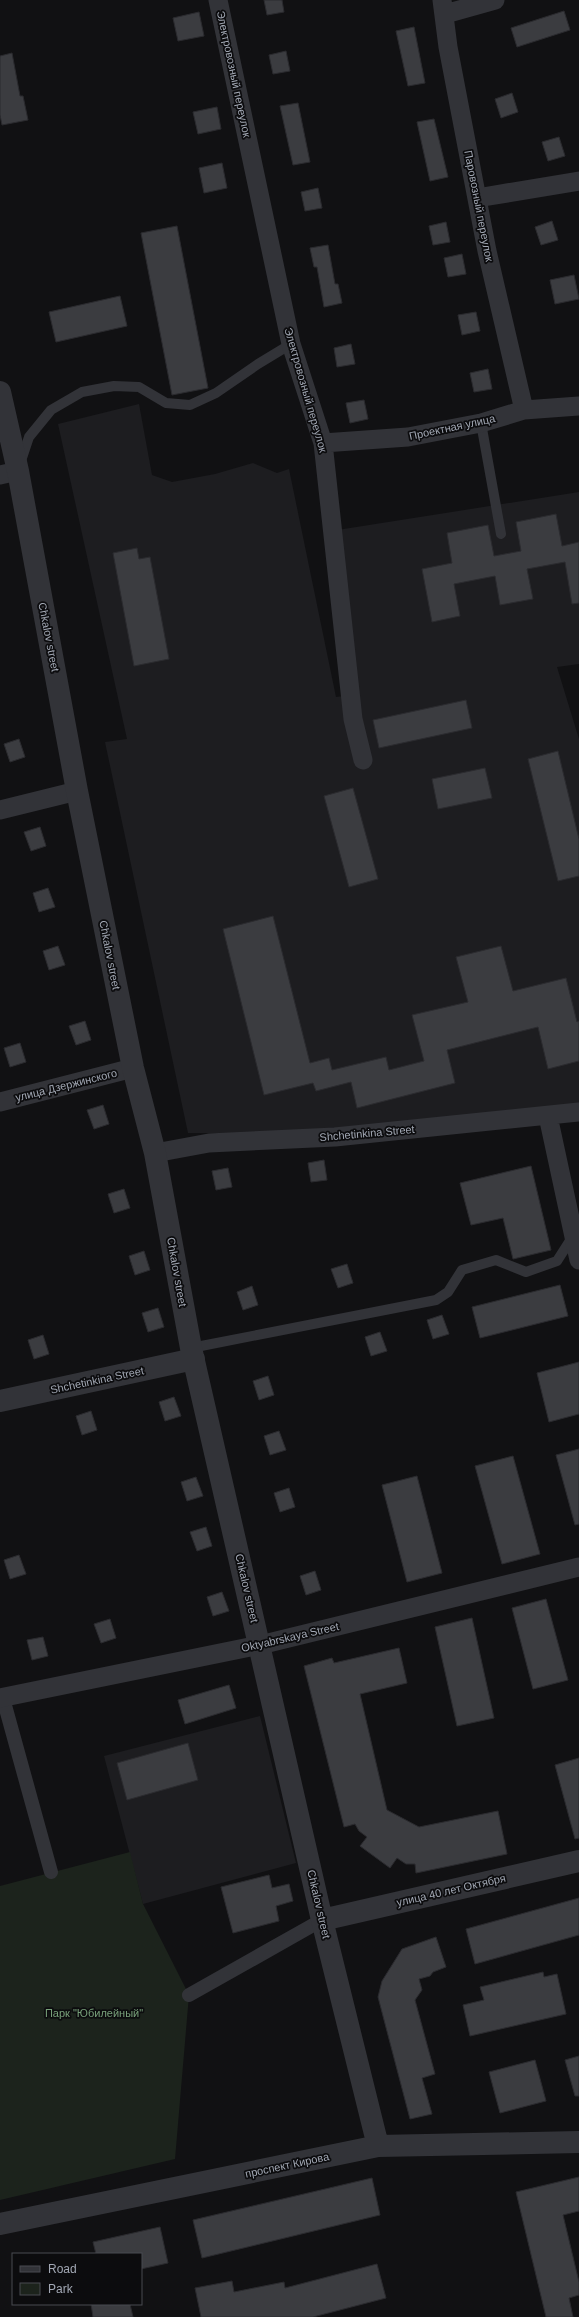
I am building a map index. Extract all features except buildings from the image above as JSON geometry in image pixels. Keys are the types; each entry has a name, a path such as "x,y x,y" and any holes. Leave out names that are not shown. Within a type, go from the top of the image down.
{"street":[{"name":"Электровозный переулок","path":"218,0 291,344 323,443 353,719 363,760"},
{"path":"443,7 495,0"},
{"name":"Паровозный переулок","path":"443,7 448,47 487,251 524,410"},
{"path":"477,198 579,181"},
{"name":"Chkalov street","path":"0,392 9,473 77,791 132,1068 156,1153 193,1354 322,1920 378,2146"},
{"name":"Проектная улица","path":"323,443 408,437 481,423 524,410 579,406"},
{"path":"0,810 77,791"},
{"name":"улица Дзержинского","path":"0,1102 132,1068"},
{"name":"Shchetinkina Street","path":"156,1153 209,1143 335,1137 579,1112"},
{"path":"548,1116 579,1260"},
{"name":"Shchetinkina Street","path":"0,1401 193,1354"},
{"name":"Oktyabrskaya Street","path":"1,1694 260,1645 579,1567"},
{"path":"1,1694 51,1872"},
{"name":"улица 40 лет Октября","path":"322,1920 579,1861"},
{"path":"189,1995 322,1920"},
{"name":"проспект Кирова","path":"0,2224 378,2146 579,2142"}],"lane":[{"path":"9,473 29,437 50,410 82,392 114,386 139,387 166,404 190,405 216,393 258,364 291,344"},
{"path":"481,423 501,534"},
{"path":"193,1354 436,1300 448,1292 462,1270 496,1260 526,1272 557,1261 573,1236"}],"shaded area":[{"path":"139,404 152,475 172,482 215,474 253,463 277,473 289,469 336,697 359,694 331,531 579,492 579,664 557,667 579,739 579,1103 383,1133 188,1133 105,742 127,739 58,424"},
{"path":"260,1716 296,1863 143,1904 104,1756"}],"green space":[{"name":"Парк \"Юбилейный\"","path":"130,1852 143,1904 189,1995 175,2159 0,2200 0,1886"}]}
